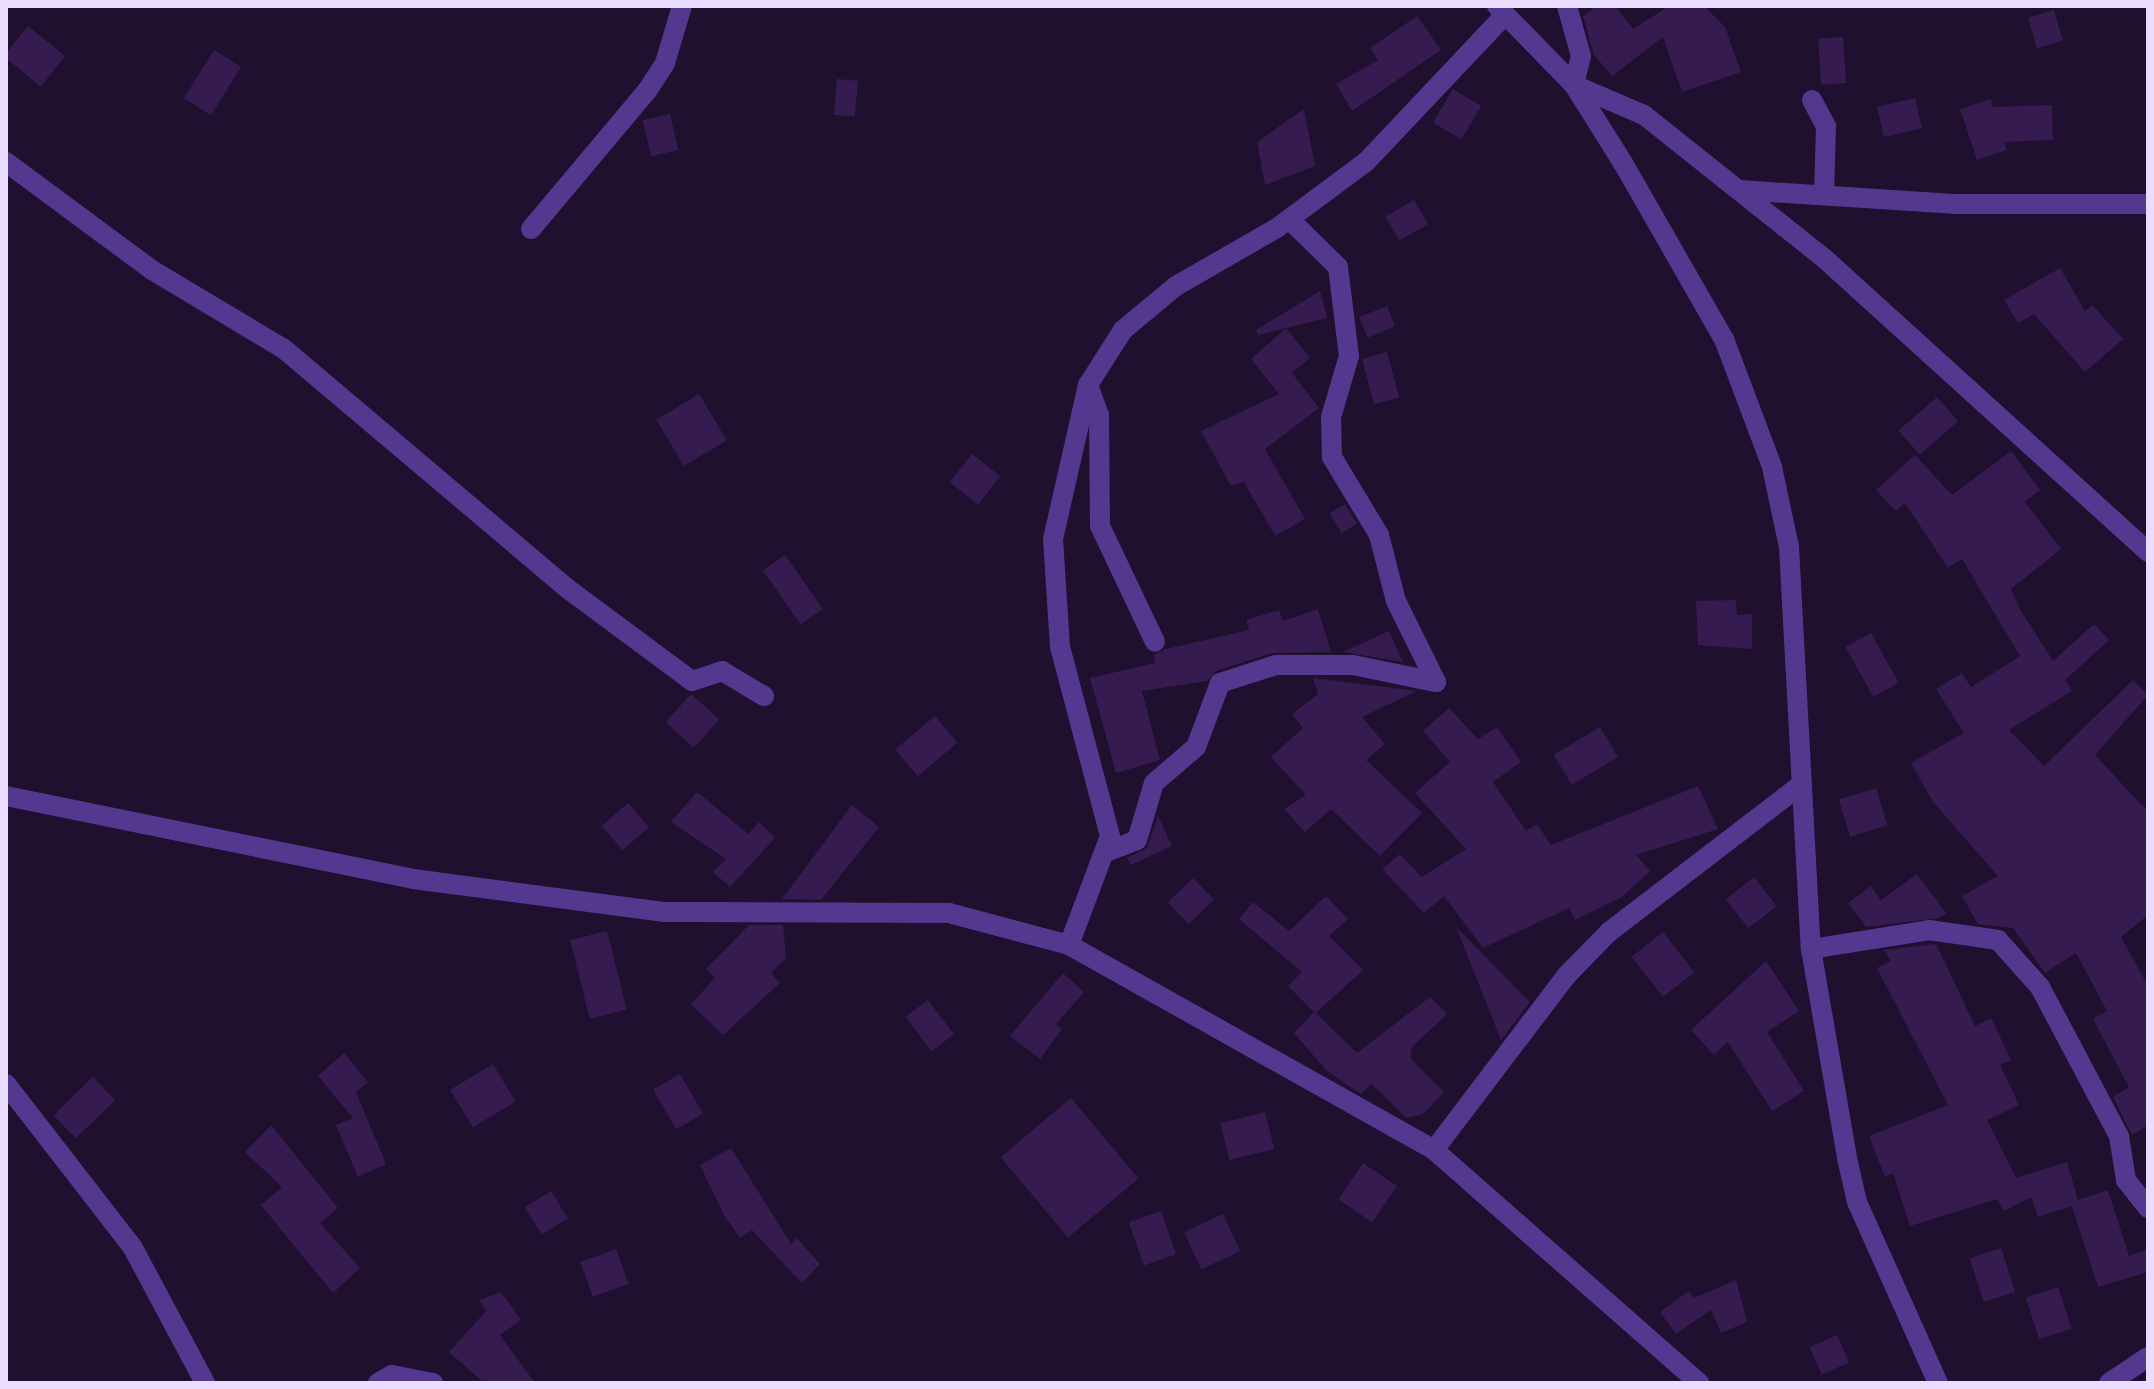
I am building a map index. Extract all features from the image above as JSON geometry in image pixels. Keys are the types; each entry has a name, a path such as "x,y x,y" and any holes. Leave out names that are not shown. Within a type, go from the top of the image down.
{"street":[{"path":"531,229 647,91 665,63 682,6"},
{"path":"1567,6 1581,56 1574,85"},
{"path":"1069,945 1106,852 1110,816 1060,647 1053,539 1088,385 1123,330 1176,286 1289,219 1366,162 1501,10 1574,85 1724,339 1772,467 1789,547 1797,788 1811,949 1857,1202 1938,1383"},
{"path":"1574,85 1644,115 1825,259 2148,552"},
{"path":"1812,100 1826,126 1824,195"},
{"path":"6,162 152,270 284,349 568,589 692,681 722,671 764,696"},
{"path":"1739,190 2148,204"},
{"path":"1106,852 1137,840 1154,783 1196,747 1220,683 1276,665 1353,665 1436,682 1396,601 1379,535 1332,457 1331,417 1349,356 1338,267 1289,219"},
{"path":"1088,385 1099,415 1100,526 1155,642"},
{"path":"1434,1150 1609,932 1797,788"},
{"path":"6,796 413,879 665,912 949,913 1069,945 1434,1150 1699,1383"},
{"path":"1811,949 1929,930 1998,940 2040,987 2119,1136 2126,1180 2148,1208"},
{"path":"6,1084 133,1248 205,1383"},
{"path":"2109,1383 2148,1357"},
{"path":"378,1383 392,1375 433,1383"}],"building":[{"path":"1597,6 1615,6 1633,29 1669,6 1704,6 1725,27 1741,72 1682,92 1663,37 1612,76 1594,55 1583,16"},
{"path":"2054,10 2063,41 2037,48 2028,17"},
{"path":"1417,16 1441,50 1352,111 1336,84 1378,60 1370,48"},
{"path":"28,26 65,56 41,87 6,58 6,53"},
{"path":"1843,37 1846,83 1821,85 1818,39"},
{"path":"214,50 241,67 211,115 184,98"},
{"path":"837,79 858,81 855,117 834,115"},
{"path":"1453,89 1481,106 1461,139 1433,122"},
{"path":"1915,98 1922,128 1884,137 1877,107"},
{"path":"1991,99 1993,107 2052,105 2053,140 2004,142 2007,150 1977,160 1960,109"},
{"path":"1304,109 1315,166 1265,185 1257,142"},
{"path":"670,114 678,150 651,156 643,120"},
{"path":"1414,200 1428,224 1399,241 1385,216"},
{"path":"2060,268 2085,311 2092,305 2123,339 2085,372 2034,314 2018,323 2004,300"},
{"path":"1320,291 1327,318 1258,335 1256,330"},
{"path":"1387,306 1395,326 1367,338 1359,317"},
{"path":"1286,328 1310,358 1292,373 1319,408 1265,449 1305,519 1275,536 1244,482 1231,486 1201,431 1279,394 1251,359"},
{"path":"1387,352 1399,397 1374,404 1362,359"},
{"path":"699,394 727,440 684,466 656,420"},
{"path":"1937,397 1958,421 1920,455 1899,430"},
{"path":"2011,451 2040,490 2025,502 2061,549 2011,589 2021,611 2053,661 2094,624 2109,640 2065,680 2072,691 2009,730 2044,766 2133,680 2148,695 2095,755 2148,812 2148,915 2121,937 2148,986 2148,1125 2132,1135 2113,1097 2129,1087 2093,1019 2107,1011 2076,953 2045,973 2013,928 1978,924 1962,896 1998,876 1933,802 1911,763 1964,733 1936,689 1962,673 1971,687 2020,656 1962,559 1948,568 1905,503 1896,511 1876,490 1915,455 1952,495"},
{"path":"972,454 1000,476 978,505 950,482"},
{"path":"1345,504 1357,524 1341,533 1330,513"},
{"path":"785,555 823,609 801,625 763,570"},
{"path":"1736,600 1737,615 1752,614 1752,649 1698,645 1696,601"},
{"path":"1318,609 1331,652 1272,653 1216,671 1207,681 1142,691 1160,760 1116,773 1090,678 1155,663 1153,655 1166,649 1249,630 1246,620 1279,610 1283,621"},
{"path":"1389,631 1403,662 1343,652"},
{"path":"1871,633 1899,683 1873,697 1846,647"},
{"path":"1313,678 1417,691 1362,717 1385,744 1366,760 1422,813 1380,856 1331,809 1305,832 1284,809 1306,795 1271,757 1303,728 1292,714 1318,694"},
{"path":"691,694 719,719 694,748 666,722"},
{"path":"1449,708 1478,739 1497,727 1521,762 1493,782 1526,831 1537,824 1551,845 1698,786 1718,829 1636,855 1650,871 1622,897 1575,920 1569,908 1483,948 1444,896 1424,913 1382,869 1400,854 1422,877 1466,849 1415,793 1450,762 1423,731"},
{"path":"935,716 957,743 918,776 895,749"},
{"path":"1600,727 1618,757 1572,785 1554,755"},
{"path":"1876,788 1887,825 1850,837 1839,799"},
{"path":"697,792 748,834 759,822 775,838 730,887 713,872 726,859 671,822"},
{"path":"628,803 649,827 623,850 602,826"},
{"path":"852,805 879,827 821,900 782,899"},
{"path":"1158,816 1172,846 1131,865 1127,858 1147,848"},
{"path":"1917,874 1946,913 1939,918 1866,927 1848,903 1871,886 1881,900"},
{"path":"1754,877 1777,906 1748,928 1726,899"},
{"path":"1193,878 1214,900 1189,924 1168,902"},
{"path":"1326,896 1348,919 1329,936 1363,970 1316,1013 1357,1053 1430,997 1447,1014 1412,1047 1410,1058 1444,1092 1423,1114 1406,1118 1371,1083 1361,1094 1327,1071 1294,1033 1314,1012 1288,986 1302,972 1239,919 1253,902 1289,931"},
{"path":"749,925 783,925 786,958 771,973 780,983 723,1035 691,1004 715,978 706,969"},
{"path":"1456,927 1530,1002 1501,1040"},
{"path":"607,931 627,1010 590,1019 570,940"},
{"path":"1663,932 1694,972 1663,997 1631,957"},
{"path":"1936,944 1975,1026 1991,1018 2011,1060 2000,1065 2019,1105 1987,1120 2016,1178 2067,1162 2078,1200 2108,1190 2129,1256 2148,1249 2148,1272 2098,1287 2072,1206 2038,1217 2031,1197 2004,1211 1997,1199 1910,1226 1893,1173 1885,1177 1869,1136 1948,1105 1877,968 1891,961 1884,950"},
{"path":"1766,961 1799,1011 1767,1032 1804,1091 1772,1111 1728,1042 1714,1055 1691,1030"},
{"path":"1063,973 1084,992 1056,1024 1062,1029 1040,1059 1010,1036"},
{"path":"928,1000 954,1034 932,1051 906,1017"},
{"path":"344,1053 368,1082 356,1092 386,1164 358,1177 336,1125 353,1118 318,1076"},
{"path":"493,1064 516,1102 473,1127 450,1090"},
{"path":"680,1074 703,1114 676,1129 653,1090"},
{"path":"93,1077 115,1100 76,1138 53,1115"},
{"path":"1071,1098 1138,1178 1068,1238 1001,1157"},
{"path":"1265,1112 1274,1149 1230,1160 1220,1123"},
{"path":"271,1125 338,1208 320,1223 360,1268 333,1293 261,1205 282,1187 245,1152"},
{"path":"731,1148 791,1244 797,1238 820,1264 802,1283 752,1230 740,1238 724,1215 700,1165"},
{"path":"1363,1163 1397,1186 1372,1222 1338,1199"},
{"path":"551,1191 568,1218 542,1235 525,1207"},
{"path":"1161,1211 1176,1254 1144,1266 1129,1222"},
{"path":"1223,1214 1240,1251 1201,1269 1184,1232"},
{"path":"2001,1248 2015,1292 1984,1302 1970,1258"},
{"path":"616,1249 629,1284 593,1297 580,1262"},
{"path":"1736,1280 1747,1322 1721,1333 1711,1310 1676,1334 1660,1312 1689,1291 1694,1298"},
{"path":"2058,1287 2072,1329 2039,1339 2026,1298"},
{"path":"501,1292 521,1320 500,1335 535,1383 484,1383 449,1352 486,1311 479,1300"},
{"path":"1837,1335 1849,1362 1822,1375 1810,1347"}]}
